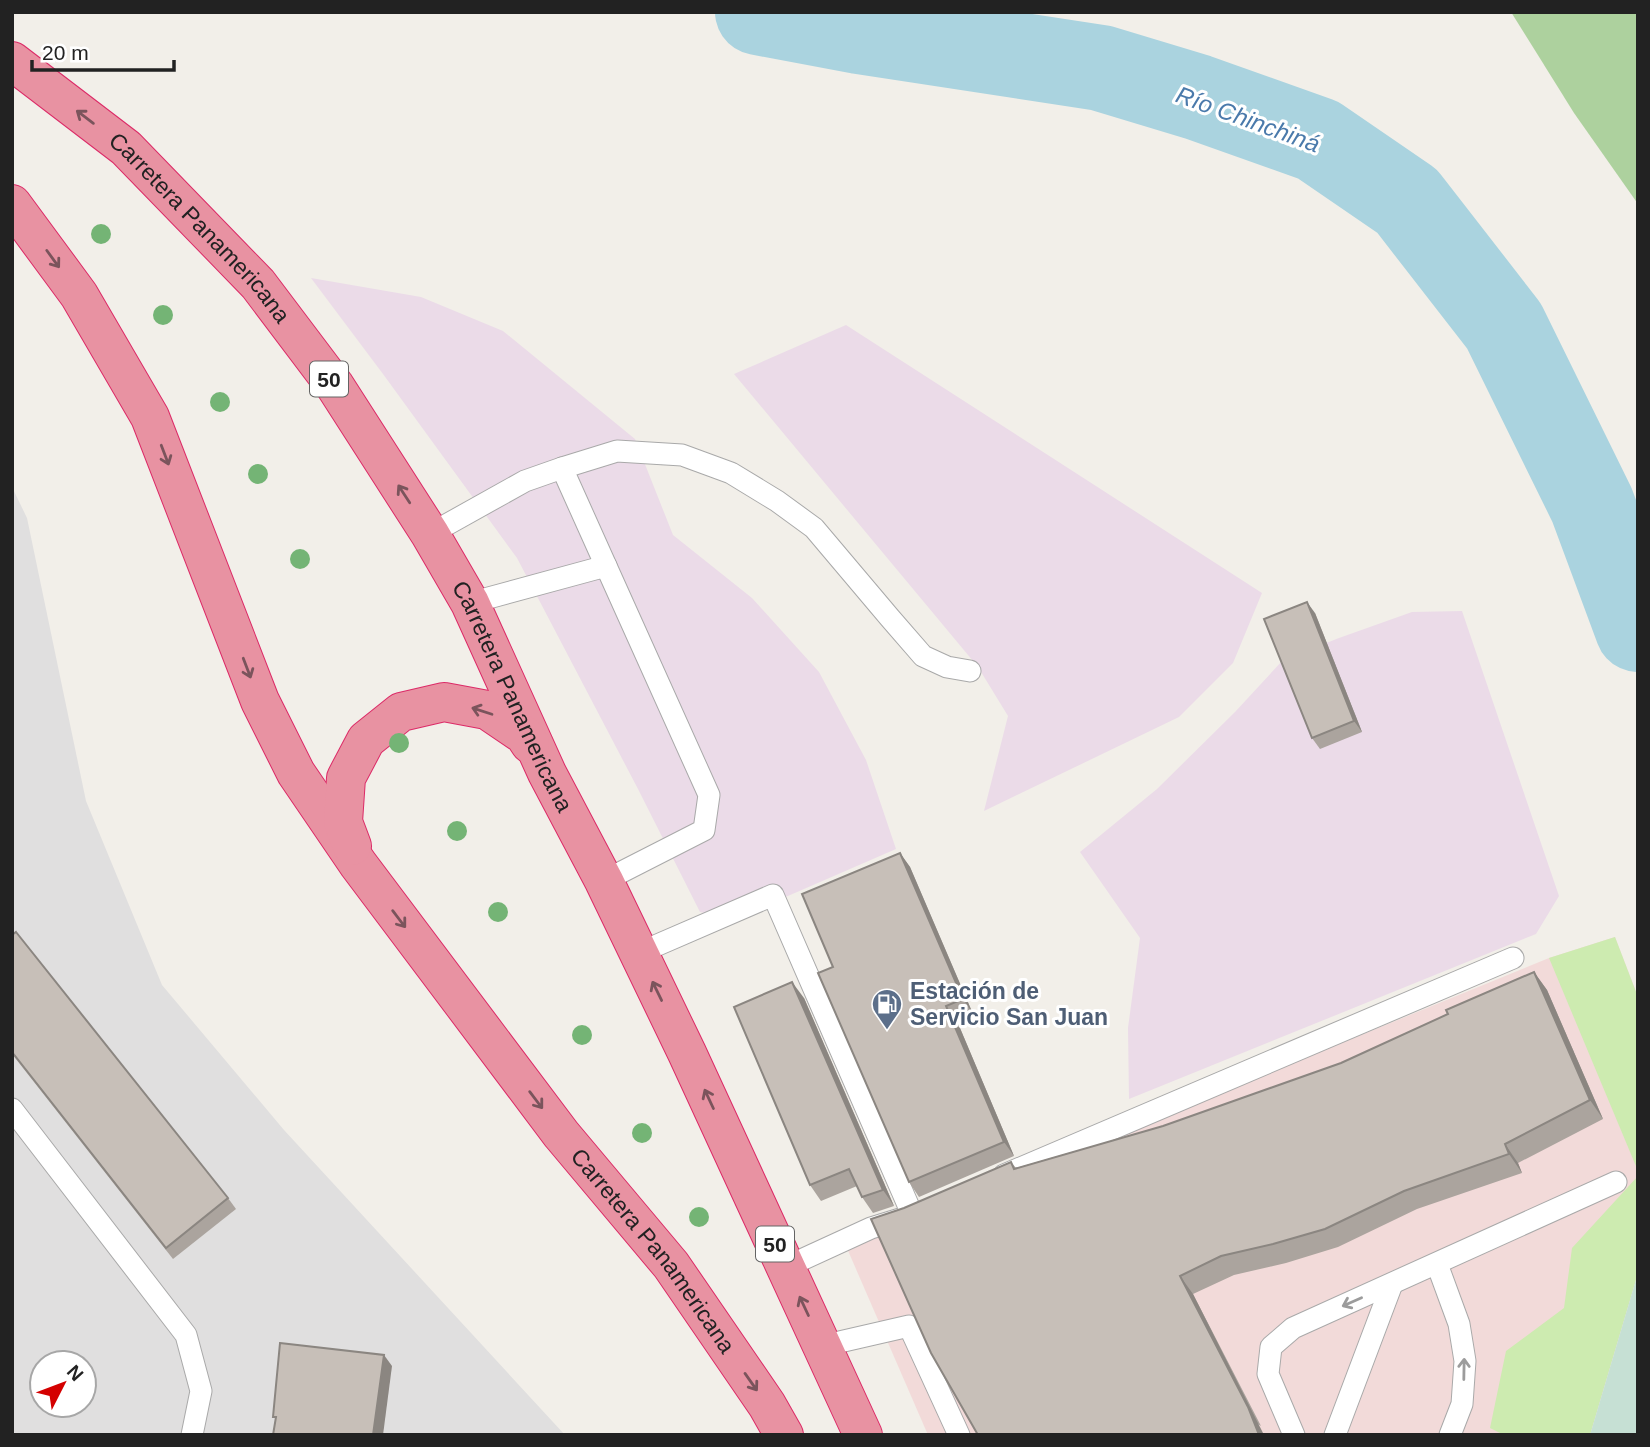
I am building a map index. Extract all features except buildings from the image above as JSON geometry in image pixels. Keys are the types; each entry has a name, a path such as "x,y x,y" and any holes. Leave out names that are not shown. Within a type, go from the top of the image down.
{"highway":[{"name":"Carretera Panamericana","path":"12,61 126,148 258,284 335,386 430,534 470,603 547,772 639,953 863,1435"},
{"name":"Carretera Panamericana","path":"12,204 79,295 150,417 260,701 296,773 358,864 561,1134 671,1265 767,1405 784,1435"},
{"path":"358,864 343,822 346,778 366,740 401,712 444,702 487,710 524,735 547,772"}],"lane":[{"path":"430,534 525,481 562,468 617,451 682,455 731,473 814,528 923,656 947,667 970,671"},
{"path":"562,468 709,795 704,830 604,881"},
{"path":"470,603 606,566"},
{"path":"639,953 773,895 919,1212 871,1228 786,1267"},
{"path":"989,1182 1513,958"},
{"path":"12,1109 186,1335 201,1391 191,1435"},
{"path":"1294,1435 1268,1374 1271,1347 1293,1328 1616,1182"},
{"path":"1437,1264 1459,1324 1465,1361 1462,1404 1450,1435"},
{"path":"1335,1435 1392,1284"},
{"path":"822,1346 909,1326 959,1435"}],"shaded area":[{"path":"311,278 421,297 503,331 635,439 673,535 752,598 819,672 866,760 896,849 735,919 700,912 517,558"},
{"path":"846,325 1262,593 1233,663 1179,717 984,811 1008,716 978,667 734,374"},
{"path":"12,487 27,518 86,801 162,985 284,1130 565,1435 12,1435"},
{"path":"1462,611 1559,896 1536,934 1129,1099 1128,1028 1140,938 1080,852 1157,789 1283,660 1412,612"},
{"path":"1615,937 1638,997 1638,1273 1590,1435 928,1435 846,1246 1549,958"}],"green space":[{"path":"1511,12 1638,12 1638,204 1574,113"},
{"path":"1615,937 1638,997 1638,1171 1549,958"},
{"path":"1638,1176 1638,1273 1590,1435 1504,1435 1490,1428 1506,1351 1564,1308 1572,1248"},
{"path":"1638,1273 1638,1435 1590,1435"}],"waterway":[{"name":"Río Chinchiná","path":"758,12 859,31 1101,68 1197,97 1318,140 1407,201 1504,326 1592,505 1638,629"}],"place":[{"name":"Estación de Servicio San Juan","path":"887,1031"}]}
